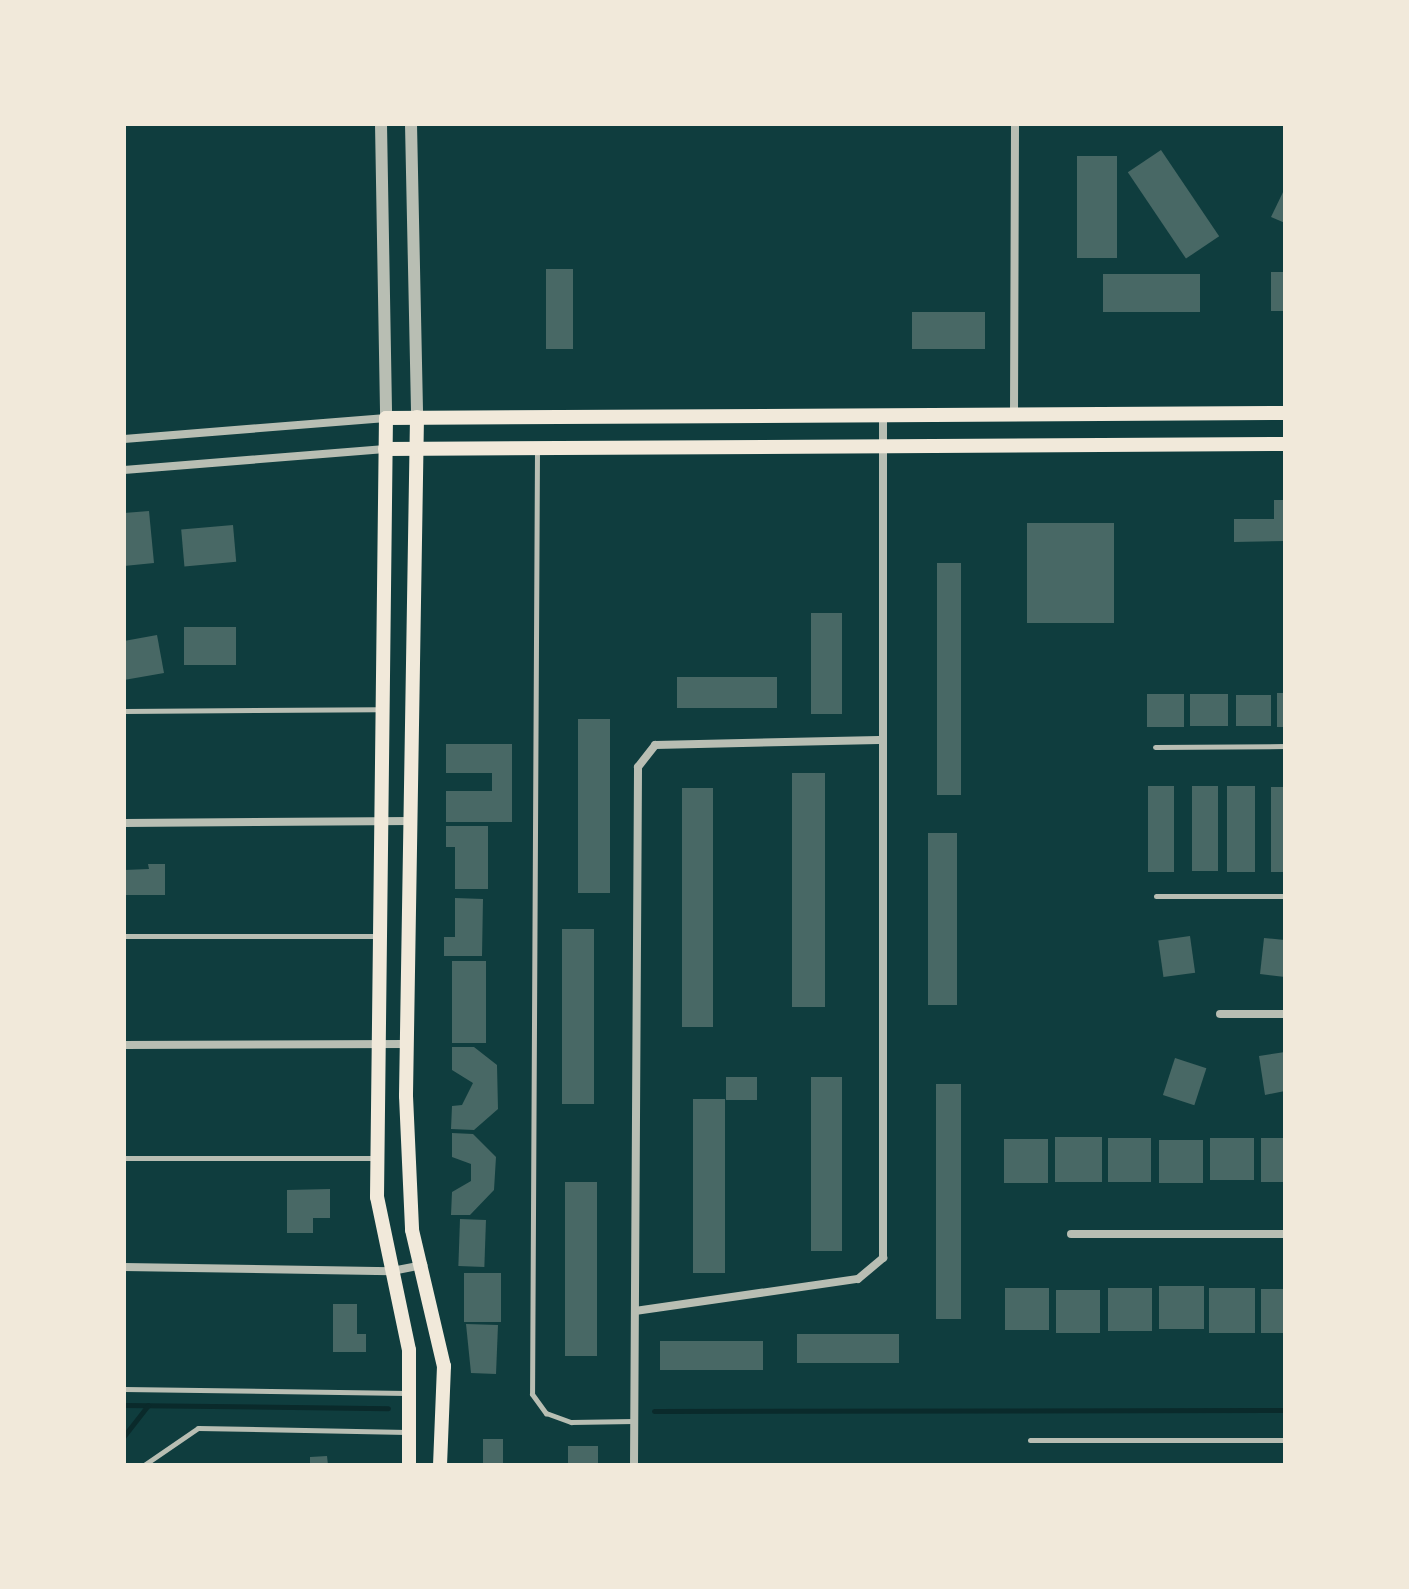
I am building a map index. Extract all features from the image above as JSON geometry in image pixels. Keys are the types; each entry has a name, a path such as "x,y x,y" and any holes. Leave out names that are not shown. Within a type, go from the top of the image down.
{"main road":[{"path":"409,1465 411,1393 377,1158 375,1043 386,418 1285,413"},
{"path":"417,417 408,1044 412,1230 423,1264 444,1366 440,1465"},
{"path":"385,449 1285,444"}],"street":[{"path":"124,439 386,418 381,124"},
{"path":"411,124 417,417"},
{"path":"1014,413 1015,124"},
{"path":"635,1311 858,1279 883,1258 879,740 883,413"},
{"path":"124,470 385,449"},
{"path":"634,1465 638,767 655,745 879,740"},
{"path":"124,823 411,821"},
{"path":"1220,1014 1285,1014"},
{"path":"124,1045 408,1044"},
{"path":"1071,1234 1285,1234"},
{"path":"124,1267 392,1271 423,1264"}],"lane":[{"path":"537,446 532,1394 546,1413 571,1422 634,1421"},
{"path":"124,711 381,709"},
{"path":"1155,747 1285,746"},
{"path":"1156,896 1285,896"},
{"path":"124,936 378,936"},
{"path":"124,1158 377,1158"},
{"path":"124,1389 411,1393"},
{"path":"144,1465 198,1428 410,1432"},
{"path":"1030,1440 1285,1440"}],"building":[{"path":"1161,150 1219,236 1186,259 1128,172"},
{"path":"1077,156 1117,156 1117,258 1077,258"},
{"path":"1285,188 1285,223 1271,217"},
{"path":"546,269 573,269 573,349 546,349"},
{"path":"1271,272 1285,272 1285,311 1271,311"},
{"path":"1103,274 1200,274 1200,312 1103,312"},
{"path":"912,312 985,312 985,349 912,349"},
{"path":"1274,500 1285,500 1285,541 1234,542 1234,519 1274,519"},
{"path":"149,511 154,563 124,566 124,513"},
{"path":"1027,523 1114,523 1114,623 1027,623"},
{"path":"233,525 236,562 184,566 181,530"},
{"path":"937,563 961,563 961,795 937,795"},
{"path":"811,613 842,613 842,714 811,714"},
{"path":"184,627 236,627 236,665 184,665"},
{"path":"157,635 164,673 124,680 124,641"},
{"path":"677,677 777,677 777,708 677,708"},
{"path":"1277,693 1285,693 1285,727 1277,727"},
{"path":"1147,694 1184,694 1184,727 1147,727"},
{"path":"1190,694 1228,694 1228,726 1190,726"},
{"path":"1236,695 1271,695 1271,726 1236,726"},
{"path":"578,719 610,719 610,893 578,893"},
{"path":"446,744 512,744 512,822 446,822 446,791 492,791 492,773 446,773"},
{"path":"792,773 825,773 825,1007 792,1007"},
{"path":"1148,786 1174,786 1174,872 1148,872"},
{"path":"1192,786 1218,786 1218,871 1192,871"},
{"path":"1227,786 1255,786 1255,872 1227,872"},
{"path":"1271,787 1285,787 1285,872 1271,872"},
{"path":"682,788 713,788 713,1027 682,1027"},
{"path":"446,826 488,826 488,889 455,889 455,847 446,847"},
{"path":"928,833 957,833 957,1005 928,1005"},
{"path":"148,864 165,864 165,895 124,895 124,870 149,869"},
{"path":"455,898 483,899 482,956 444,956 444,937 455,937"},
{"path":"562,929 594,929 594,1104 562,1104"},
{"path":"1190,936 1195,973 1163,977 1158,940"},
{"path":"1264,938 1285,940 1285,977 1260,974"},
{"path":"452,961 486,961 486,1043 452,1043"},
{"path":"452,1047 474,1047 497,1065 498,1109 474,1130 451,1129 452,1106 462,1105 473,1083 452,1070"},
{"path":"1285,1052 1285,1091 1265,1095 1259,1056"},
{"path":"1175,1058 1206,1068 1194,1105 1163,1095"},
{"path":"726,1077 757,1077 757,1100 726,1100"},
{"path":"811,1077 842,1077 842,1251 811,1251"},
{"path":"936,1084 961,1084 961,1319 936,1319"},
{"path":"693,1099 725,1099 725,1273 693,1273"},
{"path":"452,1133 473,1134 496,1157 494,1190 470,1215 451,1215 452,1192 471,1181 471,1164 452,1157"},
{"path":"1055,1137 1102,1137 1102,1182 1055,1182"},
{"path":"1108,1138 1151,1138 1151,1182 1108,1182"},
{"path":"1210,1138 1254,1138 1254,1180 1210,1180"},
{"path":"1261,1138 1285,1138 1285,1182 1261,1182"},
{"path":"1004,1139 1048,1139 1048,1183 1004,1183"},
{"path":"1159,1140 1203,1140 1203,1183 1159,1183"},
{"path":"565,1182 597,1182 597,1356 565,1356"},
{"path":"330,1189 330,1218 313,1218 313,1233 287,1233 287,1190"},
{"path":"460,1219 486,1220 484,1267 458,1266"},
{"path":"464,1273 501,1273 501,1322 464,1322"},
{"path":"1159,1286 1204,1286 1204,1329 1159,1329"},
{"path":"1005,1288 1049,1288 1049,1330 1005,1330"},
{"path":"1108,1288 1152,1288 1152,1331 1108,1331"},
{"path":"1209,1288 1255,1288 1255,1333 1209,1333"},
{"path":"1261,1289 1285,1289 1285,1333 1261,1333"},
{"path":"1056,1290 1100,1290 1100,1333 1056,1333"},
{"path":"333,1304 357,1304 357,1334 366,1334 366,1352 333,1352"},
{"path":"466,1324 498,1325 496,1374 471,1373"},
{"path":"797,1334 899,1334 899,1363 797,1363"},
{"path":"660,1341 763,1341 763,1370 660,1370"},
{"path":"483,1439 503,1439 503,1465 483,1465"},
{"path":"568,1446 598,1446 598,1465 568,1465"},
{"path":"327,1456 328,1465 310,1465 310,1457"}],"waterway":[{"path":"124,1405 388,1408"},
{"path":"124,1436 148,1405"},
{"path":"654,1411 1285,1410"}]}
